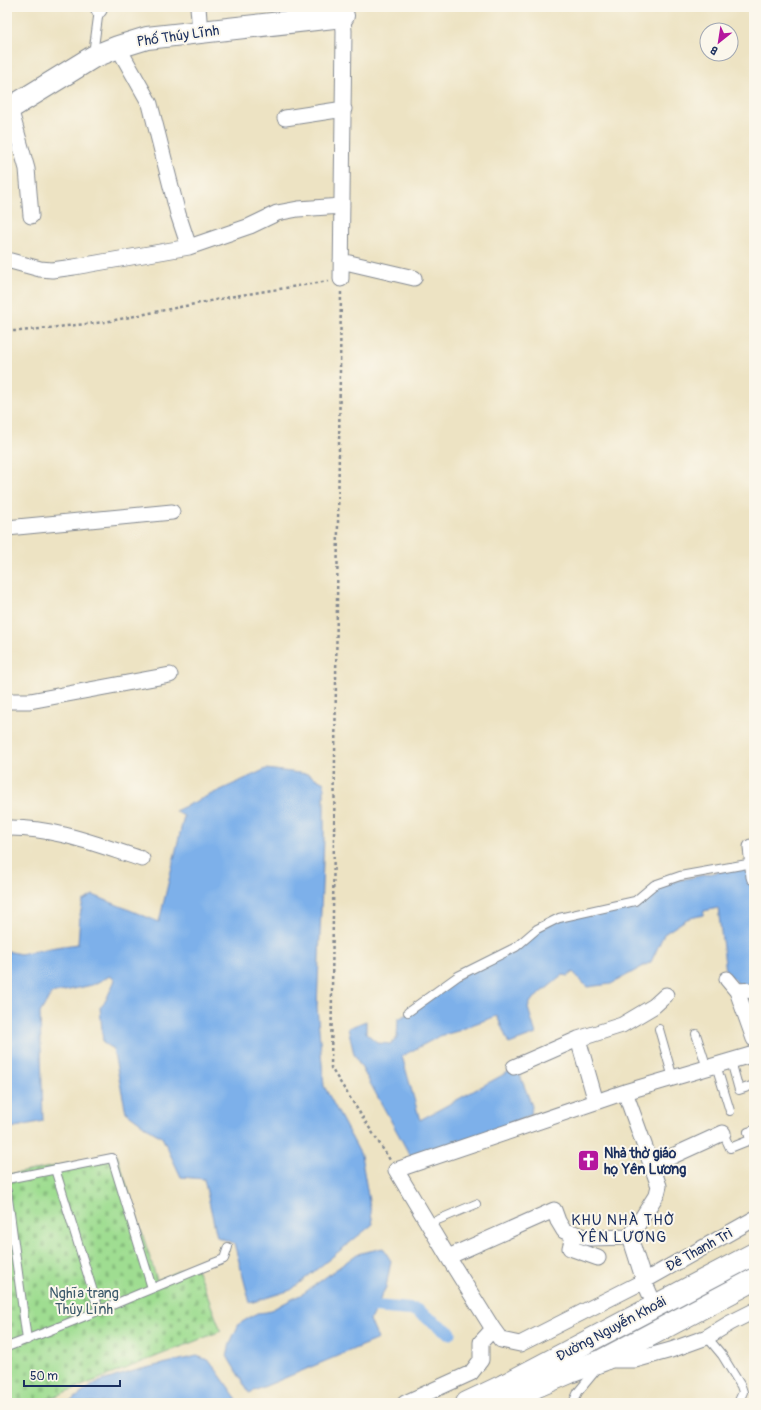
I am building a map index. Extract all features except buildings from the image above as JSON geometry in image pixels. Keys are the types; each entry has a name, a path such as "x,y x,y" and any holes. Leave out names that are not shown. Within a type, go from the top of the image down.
{"street":[{"path":"198,7 200,32"},
{"path":"341,279 344,109 344,32 342,12"},
{"name":"Phố Thúy Lĩnh","path":"9,109 93,57 147,38 342,12"},
{"path":"118,47 150,104 178,214 189,247"},
{"path":"9,109 27,169 32,216"},
{"path":"285,118 344,109"},
{"path":"7,260 40,269 52,270 189,247 250,226 277,212 342,206"},
{"path":"342,261 414,278"},
{"path":"7,528 172,512"},
{"path":"7,701 30,701 170,675"},
{"path":"7,828 38,829 62,834 142,859"},
{"path":"753,870 751,847 754,847"},
{"path":"727,979 738,991 754,1039"},
{"path":"738,991 754,990"},
{"path":"514,1067 578,1039 622,1025 654,1006 666,995"},
{"path":"578,1039 596,1102"},
{"path":"396,1170 625,1092 754,1054"},
{"path":"625,1092 659,1186 657,1194 630,1238 644,1281 655,1306"},
{"path":"652,1165 723,1133"},
{"name":"Đê Thanh Trì","path":"396,1170 493,1329 501,1340 520,1344 644,1281 754,1219"},
{"path":"448,1257 554,1210 564,1231 590,1238 630,1238"},
{"path":"574,1233 570,1248 598,1258"},
{"name":"Đường Nguyễn Khoái","path":"467,1403 507,1394 655,1306 754,1254"},
{"path":"507,1394 537,1386 603,1360 754,1280"},
{"path":"603,1360 635,1360 672,1350 707,1337 754,1311"},
{"path":"405,1403 471,1373 480,1360 481,1342 493,1329"}],"lane":[{"path":"93,57 99,9"},
{"path":"408,1012 458,976 516,947 536,929 559,918 635,901 654,885 680,876 753,870"},
{"path":"659,1029 673,1078"},
{"path":"696,1034 730,1111"},
{"path":"731,1061 739,1090 754,1085"},
{"path":"723,1133 730,1148 750,1140 748,1132 754,1130"},
{"path":"7,1179 112,1158 152,1288"},
{"path":"55,1169 99,1311"},
{"path":"7,1191 27,1340"},
{"path":"428,1224 476,1204"},
{"path":"7,1347 99,1311 224,1259 228,1247"},
{"path":"707,1337 722,1355 741,1386 743,1392 738,1403"},
{"path":"573,1403 578,1392 603,1360"}],"path":[{"path":"7,331 105,322 250,294 341,279 331,1068 396,1170"}],"green space":[{"name":"Nghĩa trang Thúy Lĩnh","path":"117,1155 157,1280 195,1264 221,1331 38,1403 7,1403 7,1175"}],"water":[{"path":"266,769 308,774 324,783 324,838 317,1007 324,1086 361,1155 373,1224 291,1290 250,1303 234,1243 217,1237 204,1179 181,1177 162,1137 126,1112 113,1049 103,1043 100,1007 106,1000 115,980 110,976 92,985 51,994 40,1013 43,1121 11,1128 7,1133 7,951 20,954 78,944 80,915 83,901 93,895 159,922 184,816 175,811"},
{"path":"745,866 751,870 754,908 754,984 740,986 726,972 718,908 704,911 703,915 687,919 664,934 651,962 611,984 587,987 573,972 568,976 563,975 531,1001 528,1008 536,1034 509,1044 497,1016 458,1031 440,1036 402,1056 420,1120 510,1071 518,1070 532,1106 531,1114 523,1119 412,1159 354,1054 348,1028 366,1021 366,1033 378,1043 390,1044 397,1038 398,1019 412,1012 461,977 539,930 560,920 635,904 657,885"},
{"path":"383,1248 391,1261 386,1287 370,1320 378,1339 249,1393 227,1356 230,1343 239,1324 257,1313 267,1312 304,1293 357,1254"},
{"path":"197,1356 210,1361 236,1398 236,1403 68,1403 96,1383 137,1370"}],"waterway":[{"path":"369,1306 416,1310 450,1333"}],"place":[{"name":"Nhà thờ giáo họ Yên Lương","path":"589,1161"}],"district":[{"name":"KHU NHÀ THỜ YÊN LƯƠNG","path":"623,1228"}]}
